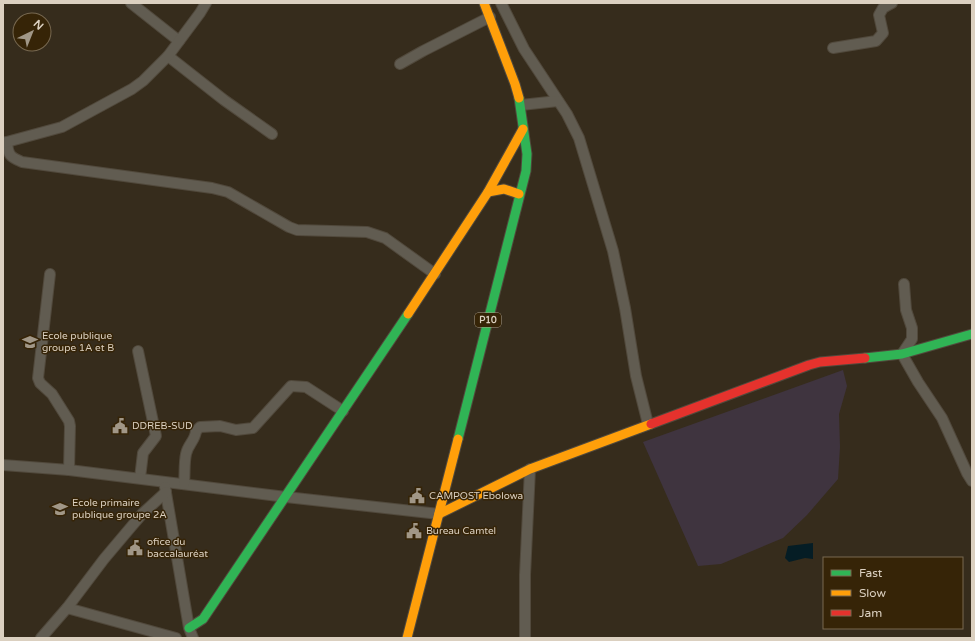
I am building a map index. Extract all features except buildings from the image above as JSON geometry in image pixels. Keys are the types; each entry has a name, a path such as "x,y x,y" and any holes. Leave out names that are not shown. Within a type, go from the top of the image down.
{"main road":[{"name":"P10","path":"408,638 526,171 527,154 521,105 516,84 484,3"},
{"path":"189,628 197,624 203,618 286,497 488,192 523,129"},
{"path":"488,192 499,188 510,189 519,194"},
{"path":"439,514 530,469 648,424 814,364 902,354 972,334"}],"street":[{"path":"131,3 179,41"},
{"path":"206,3 168,56 143,81 93,111 62,127 5,142 8,153 13,158 22,162 212,188 228,192 289,227 297,230 368,232 385,238 435,274"},
{"path":"501,3 524,49 567,114 579,138 613,251 625,308 636,376 648,424"},
{"path":"833,48 876,41 879,39 883,33 879,15 883,8 892,3"},
{"path":"400,64 490,17"},
{"path":"168,56 224,100 272,134"},
{"path":"521,105 558,102"},
{"path":"50,274 38,378 40,383 52,394 69,421 69,470"},
{"path":"904,284 906,310 912,328 912,339 902,354 918,382 942,418 972,481"},
{"path":"138,351 156,436 143,453 140,478"},
{"path":"184,484 186,454 189,445 195,438 196,431 200,427 220,426 236,430 253,428 291,386 306,387 343,411"},
{"path":"3,465 69,470 439,514"},
{"path":"525,638 525,575 530,469"},
{"path":"165,481 189,628 193,638"},
{"path":"41,638 68,608 104,559 142,514 166,492"},
{"path":"68,608 176,638"}],"shaded area":[{"path":"843,370 847,386 839,414 840,447 838,479 807,515 783,538 721,564 698,566 643,442"}],"water":[{"path":"813,543 813,559 805,558 789,562 785,558 788,546"}],"traffic: fast":[{"path":"458,439 526,171 527,154 519,98"},
{"path":"189,628 203,619 408,314"},
{"path":"865,358 902,354 972,334"}],"traffic: slow":[{"path":"484,3 519,98"},
{"path":"408,314 488,192 523,129"},
{"path":"488,192 504,189 519,194"},
{"path":"439,514 530,469 651,424"},
{"path":"407,638 458,439"}],"traffic: jam":[{"path":"651,424 809,365 820,362 865,358"}],"place":[{"name":"Ecole publique groupe 1A et B","path":"30,342"},
{"name":"DDREB-SUD","path":"120,426"},
{"name":"CAMPOST Ebolowa","path":"417,496"},
{"name":"Ecole primaire publique groupe 2A","path":"60,509"},
{"name":"Bureau Camtel","path":"414,531"},
{"name":"ofice du baccalauréat","path":"135,548"}]}
